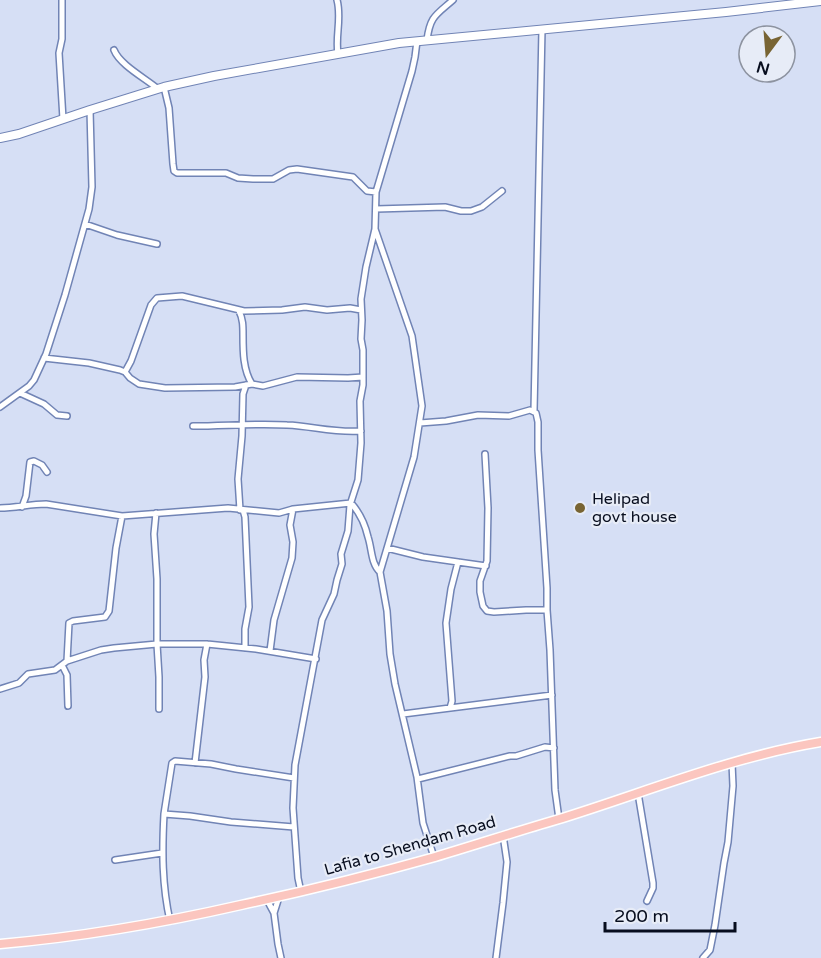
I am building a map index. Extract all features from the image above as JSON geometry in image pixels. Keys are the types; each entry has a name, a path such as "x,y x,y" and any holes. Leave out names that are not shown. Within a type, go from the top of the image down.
{"main road":[{"name":"Lafia to Shendam Road","path":"0,944 62,938 170,921 301,892 434,857 732,763 821,742"}],"street":[{"path":"62,0 59,53 63,119"},
{"path":"337,0 339,12 336,45 338,54"},
{"path":"427,40 428,27 432,18 453,0"},
{"path":"0,138 19,135 161,88 214,76 399,43 821,1"},
{"path":"542,29 534,411 538,422 555,790 559,819"},
{"path":"301,892 294,827 294,778 322,620 334,594 342,564 342,548 358,480 360,401 363,377 361,299 375,229 375,192 411,72 417,41"},
{"path":"114,50 125,64 161,88 169,108 173,164 174,171 177,173 226,173 238,178 254,179 277,178 287,171 297,169 352,177 367,191 375,192"},
{"path":"0,407 34,380 65,296 85,224 92,187 90,110"},
{"path":"376,209 445,207 467,212 482,207 502,191"},
{"path":"85,224 117,235 157,244"},
{"path":"375,229 412,336 422,406 414,457 380,573 395,684 417,779 423,823 434,857"},
{"path":"125,372 151,305 157,298 182,296 244,314 305,307 327,310 350,308 361,310"},
{"path":"244,314 243,346 248,378 243,394 243,425 238,479 241,510 245,517 249,607 244,629 245,648"},
{"path":"44,358 120,370 134,382 162,388 263,386 297,377 363,377"},
{"path":"20,393 44,404 57,415 67,416"},
{"path":"420,423 478,415 509,416 534,411"},
{"path":"193,426 259,424 341,432 361,431"},
{"path":"485,454 488,508 487,561 480,581 481,602 487,611 494,612 547,610"},
{"path":"22,507 26,496 30,462 38,462 47,472"},
{"path":"26,496 33,504"},
{"path":"0,508 33,504 60,505 122,516 219,508 276,514 293,509 351,502"},
{"path":"351,502 362,519 375,566 380,573"},
{"path":"270,651 274,620 292,558 290,525 293,509"},
{"path":"156,513 154,534 159,709"},
{"path":"68,706 65,663 69,622 105,617 109,611 122,516"},
{"path":"349,521 362,519"},
{"path":"387,548 423,557 486,566"},
{"path":"450,708 452,701 446,623 458,562"},
{"path":"0,688 19,683 28,674 50,671 65,663 114,648 157,644 207,644 316,659"},
{"path":"195,763 207,644"},
{"path":"403,714 552,695"},
{"path":"452,701 458,707"},
{"path":"417,779 545,747 554,748"},
{"path":"170,921 166,903 162,853 164,814 173,762 211,764 294,778"},
{"path":"703,958 710,950 716,926 727,848 733,786 732,763"},
{"path":"638,793 653,884 647,901"},
{"path":"164,814 294,827"},
{"path":"496,958 507,861 503,835"},
{"path":"116,860 162,853"},
{"path":"274,913 279,897"},
{"path":"267,900 274,913 281,958"}],"place":[{"name":"Helipad govt house","path":"580,508"}]}
